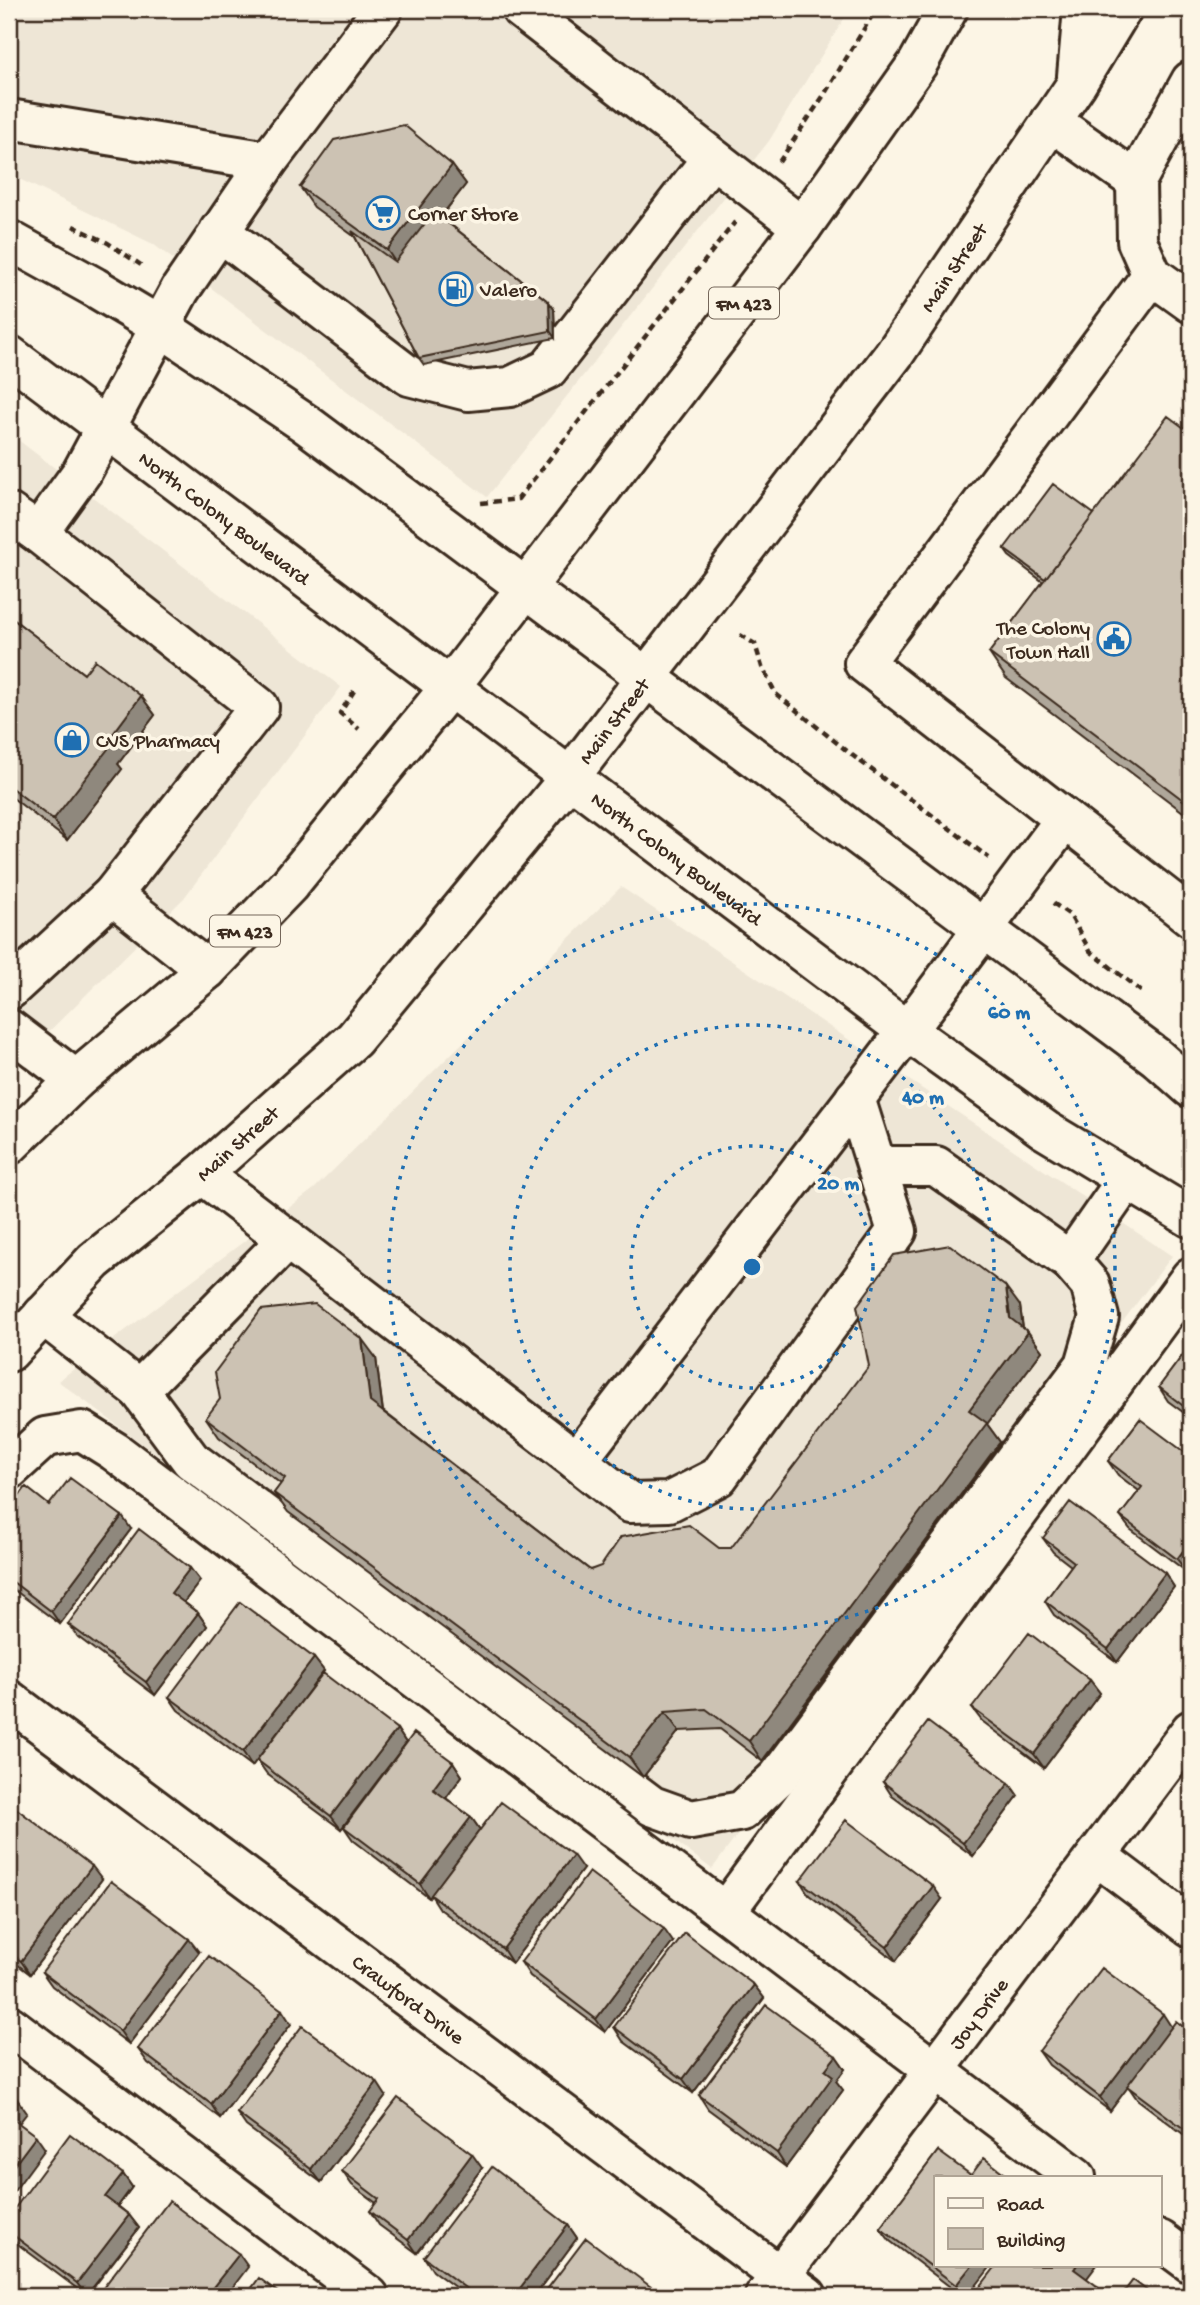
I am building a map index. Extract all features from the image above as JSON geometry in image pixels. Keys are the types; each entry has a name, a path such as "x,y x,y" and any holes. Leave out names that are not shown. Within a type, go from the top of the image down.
{"main road":[{"path":"13,978 112,895 258,707 23,523 82,472 180,290 268,161 383,9"},
{"path":"521,9 802,228"},
{"name":"FM 423","path":"9,1145 76,1080 206,970 289,885 450,687 802,228 918,63 948,9"},
{"path":"1076,85 1083,9"},
{"name":"Main Street","path":"9,1352 94,1261 202,1174 354,1039 570,777 895,353 1076,85 1122,9"},
{"path":"1191,81 1180,125 1136,181 1137,241 1152,275 1191,303"},
{"path":"9,119 268,161"},
{"path":"1051,121 1136,181"},
{"path":"219,231 410,376 468,391 510,387 548,369 712,158"},
{"path":"9,240 161,327 306,424 1156,1057 1191,1088"},
{"path":"1152,275 864,663 1191,917"},
{"name":"North Colony Boulevard","path":"9,355 907,1031 1045,1130 1191,1218"},
{"path":"577,1461 907,1031 1065,819"},
{"path":"112,895 206,970"},
{"path":"9,1029 76,1080"},
{"path":"202,1174 629,1503 669,1502 718,1477 897,1231 855,1098"},
{"path":"43,1315 139,1390 191,1460 652,1806 691,1821 742,1811 778,1777 1085,1365 1099,1317 1090,1284 1070,1261 936,1166 877,1166"},
{"path":"1070,1261 1127,1179"},
{"path":"139,1390 288,1239"},
{"path":"726,1911 1191,1277"},
{"path":"9,1470 45,1437 82,1431 114,1451 1075,2176"},
{"name":"Crawford Drive","path":"9,1700 784,2290"},
{"name":"Joy Drive","path":"784,2290 934,2071 1191,1730"},
{"path":"1097,1856 1191,1927"},
{"path":"9,2025 369,2296"},
{"path":"1162,2241 1191,2263"}],"path":[{"path":"471,496 482,504 518,499 758,193 824,95 876,9"},
{"path":"9,194 21,200"},
{"path":"71,225 108,243 180,290"},
{"path":"740,635 755,644 762,667 776,694 852,755 1069,915 1090,951 1151,1000"},
{"path":"354,691 340,713 359,729"}],"shaded area":[{"path":"9,9 850,9 769,141 487,497 153,244 9,174"},
{"path":"9,433 341,687 184,898 9,1071"},
{"path":"621,887 1172,1256 712,1869 58,1381 314,1189"}],"building":[{"name":"Corner Store","path":"404,125 452,165 387,250 300,187 334,140"},
{"name":"Valero","path":"434,212 549,302 550,331 419,358 352,231 395,262"},
{"name":"The Colony Town Hall","path":"1168,416 1191,433 1191,806 989,653"},
{"path":"1053,484 1094,514 1045,579 1004,549"},
{"name":"CVS Pharmacy","path":"9,616 84,674 95,660 141,696 104,746 108,749 53,820 9,786"},
{"path":"950,1245 1006,1287 1010,1318 1028,1332 969,1410 987,1423 749,1741 706,1709 665,1712 629,1757 274,1493 285,1478 206,1418 220,1399 215,1372 261,1310 315,1304 362,1339 370,1402 590,1570 601,1566 621,1537 689,1525 719,1548 731,1548 869,1366 857,1306 894,1255"},
{"path":"1191,1344 1191,1412 1159,1387"},
{"path":"1140,1419 1191,1457 1191,1540 1177,1559 1120,1516 1142,1487 1108,1461"},
{"path":"70,1478 122,1516 51,1611 9,1579 9,1510 26,1487 49,1505"},
{"path":"1070,1502 1165,1573 1108,1649 1045,1601 1074,1562 1043,1538"},
{"path":"139,1529 190,1568 171,1593 198,1613 146,1682 68,1624"},
{"path":"240,1602 314,1658 243,1752 169,1697"},
{"path":"1029,1633 1090,1680 1034,1754 972,1708"},
{"path":"323,1673 397,1729 331,1816 257,1760"},
{"path":"928,1722 1009,1783 963,1843 883,1782"},
{"path":"414,1733 453,1762 433,1789 471,1817 420,1884 344,1827"},
{"path":"501,1802 573,1855 503,1949 431,1895"},
{"path":"17,1809 92,1866 21,1961 9,1952 9,1821"},
{"path":"846,1820 933,1886 887,1947 800,1881"},
{"path":"589,1872 664,1929 596,2019 521,1962"},
{"path":"111,1881 189,1939 120,2031 42,1972"},
{"path":"685,1933 754,1985 683,2079 614,2027"},
{"path":"209,1956 282,2010 211,2104 138,2049"},
{"path":"1102,1968 1163,2014 1100,2097 1039,2051"},
{"path":"766,2005 836,2056 825,2070 833,2076 777,2153 699,2095"},
{"path":"1176,2021 1191,2033 1191,2134 1127,2086"},
{"path":"302,2026 377,2082 311,2169 237,2113"},
{"path":"9,2093 17,2099 9,2111"},
{"path":"398,2098 472,2154 408,2240 370,2211 379,2199 342,2171"},
{"path":"9,2116 36,2136 9,2172"},
{"path":"70,2134 123,2174 105,2197 129,2215 77,2283 9,2232 9,2216"},
{"path":"938,2151 971,2175 984,2158 1008,2176 934,2176 934,2266 971,2266 956,2285 880,2228"},
{"path":"492,2167 568,2225 514,2296 476,2296 424,2257"},
{"path":"169,2201 239,2254 206,2296 97,2296"},
{"path":"586,2238 659,2293 656,2296 542,2296"},
{"path":"996,2266 1076,2266 1074,2269 1097,2286 1090,2296 973,2296"},
{"path":"259,2278 283,2296 246,2296"},
{"path":"1133,2280 1154,2296 1121,2296"}],"place":[{"name":"Corner Store","path":"383,213"},
{"name":"Valero","path":"456,289"},
{"name":"The Colony Town Hall","path":"1114,639"},
{"name":"CVS Pharmacy","path":"72,740"}]}
